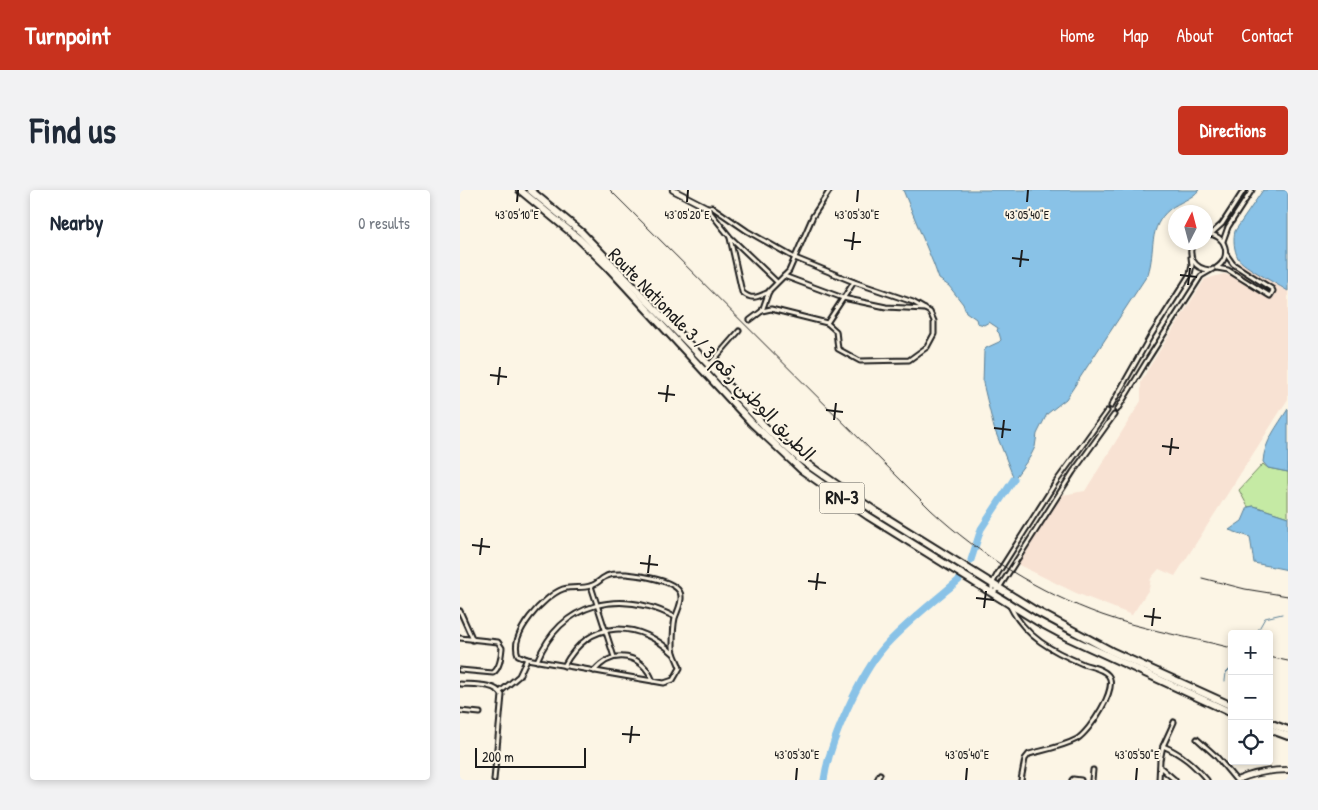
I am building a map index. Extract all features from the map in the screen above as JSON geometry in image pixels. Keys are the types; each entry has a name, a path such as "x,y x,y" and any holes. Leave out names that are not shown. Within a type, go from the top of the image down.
{"highway":[{"name":"Route Nationale 3 / الطريق الوطني رقم 3","path":"520,190 578,238 767,429 800,459 875,511 1071,631 1228,711"},
{"name":"Route Nationale 3 / الطريق الوطني رقم 3","path":"530,190 581,232 707,368 758,428 802,470 868,516 1009,604 1067,637 1228,704"},
{"path":"1273,724 1288,730"},
{"path":"1273,730 1288,736"}],"street":[{"path":"672,190 706,207 730,237 777,282"},
{"path":"762,311 769,291 789,271 813,216 830,190"},
{"path":"1213,232 1222,224 1244,190"},
{"path":"1223,242 1228,227 1252,190"},
{"path":"706,207 712,207 747,231 795,258 854,282 913,302 930,312 934,320 934,334 927,347 909,360 860,361 838,349 836,331 827,323 771,310 762,311 750,320"},
{"path":"1191,257 1197,266 1202,269 1228,270 1270,296 1273,291 1272,289 1233,264 1226,254 1223,242 1220,238 1213,235"},
{"path":"730,237 742,292 753,298 769,291"},
{"path":"1111,406 1150,337 1190,274 1192,264 1190,250"},
{"path":"1117,410 1200,276 1215,269 1223,262 1226,254"},
{"path":"784,276 843,298 886,307 925,309"},
{"path":"827,323 854,282"},
{"path":"707,368 739,331"},
{"path":"992,593 992,584 1041,506 1107,411"},
{"path":"992,593 999,588 1073,472 1114,416"},
{"path":"1068,467 1073,472"},
{"path":"1041,506 1048,510"},
{"path":"1022,537 1028,541"},
{"path":"618,574 641,575 663,581 678,589 681,594 675,617 674,654 680,668 675,678 667,683 536,661 518,655 516,651 522,629 534,613 560,591 566,588 591,586 607,576 618,574"},
{"path":"591,586 614,657"},
{"path":"536,661 545,644 559,627 583,610 596,605 612,602 637,603 661,610 675,617"},
{"path":"1009,604 1021,624 1044,646 1075,661 1101,670 1110,679 1110,686 1104,702 1086,732 1077,739 1029,754 1025,758 1022,780"},
{"path":"460,611 472,640"},
{"path":"564,666 573,652 584,642 605,631 615,629 634,630 652,637 674,654"},
{"path":"460,638 500,643 502,648 498,666 493,673 460,670"},
{"path":"594,672 606,660 614,657 624,657 634,659 643,664 650,672 654,681"},
{"path":"500,692 516,680 527,659"},
{"path":"460,684 493,687 500,692 502,698 494,780"},
{"path":"460,711 480,713"},
{"path":"1159,780 1160,760 1174,722"},
{"path":"1197,739 1216,756 1237,780 1256,772 1288,770"},
{"path":"1164,746 1186,758 1207,780"},
{"path":"1161,768 1175,780"},
{"path":"1092,780 1093,770"},
{"path":"877,780 880,774"},
{"path":"1072,780 1080,780"}],"shaded area":[{"path":"1240,261 1288,291 1288,399 1175,576 1159,569 1151,578 1149,589 1132,615 1076,593 1017,564 1062,495 1085,491 1141,401 1141,382 1148,369 1205,279 1224,274 1232,276"}],"green space":[{"path":"1263,464 1268,468 1288,472 1288,517 1254,506 1248,507 1239,490"}],"water":[{"path":"903,190 1199,190 1193,196 1177,205 1168,205 1168,211 1158,224 1155,232 1148,274 1066,399 1047,414 1037,434 1035,447 1030,457 1014,479 994,428 983,383 984,351 1001,340 997,331 998,328 989,322 984,325 977,323 976,319 966,312 963,304 949,286 939,279"},
{"path":"1263,190 1288,190 1288,291 1246,266 1238,258 1236,252 1235,231"},
{"path":"1288,409 1288,472 1268,468 1263,462 1269,441"},
{"path":"1254,506 1288,517 1288,570 1254,563 1250,537 1229,530 1242,521 1248,507"}],"waterway":[{"path":"971,560 981,529 1014,479"},
{"path":"824,780 832,747 839,729 856,691 875,658 902,629 959,580"},
{"path":"1258,630 1265,618 1282,614"},
{"path":"1225,681 1228,671"}],"railway":[{"path":"610,190 931,510 970,543 1033,584 1078,606 1134,625 1228,647"},
{"path":"1202,578 1245,589 1288,596"},
{"path":"1273,658 1288,661"}]}
